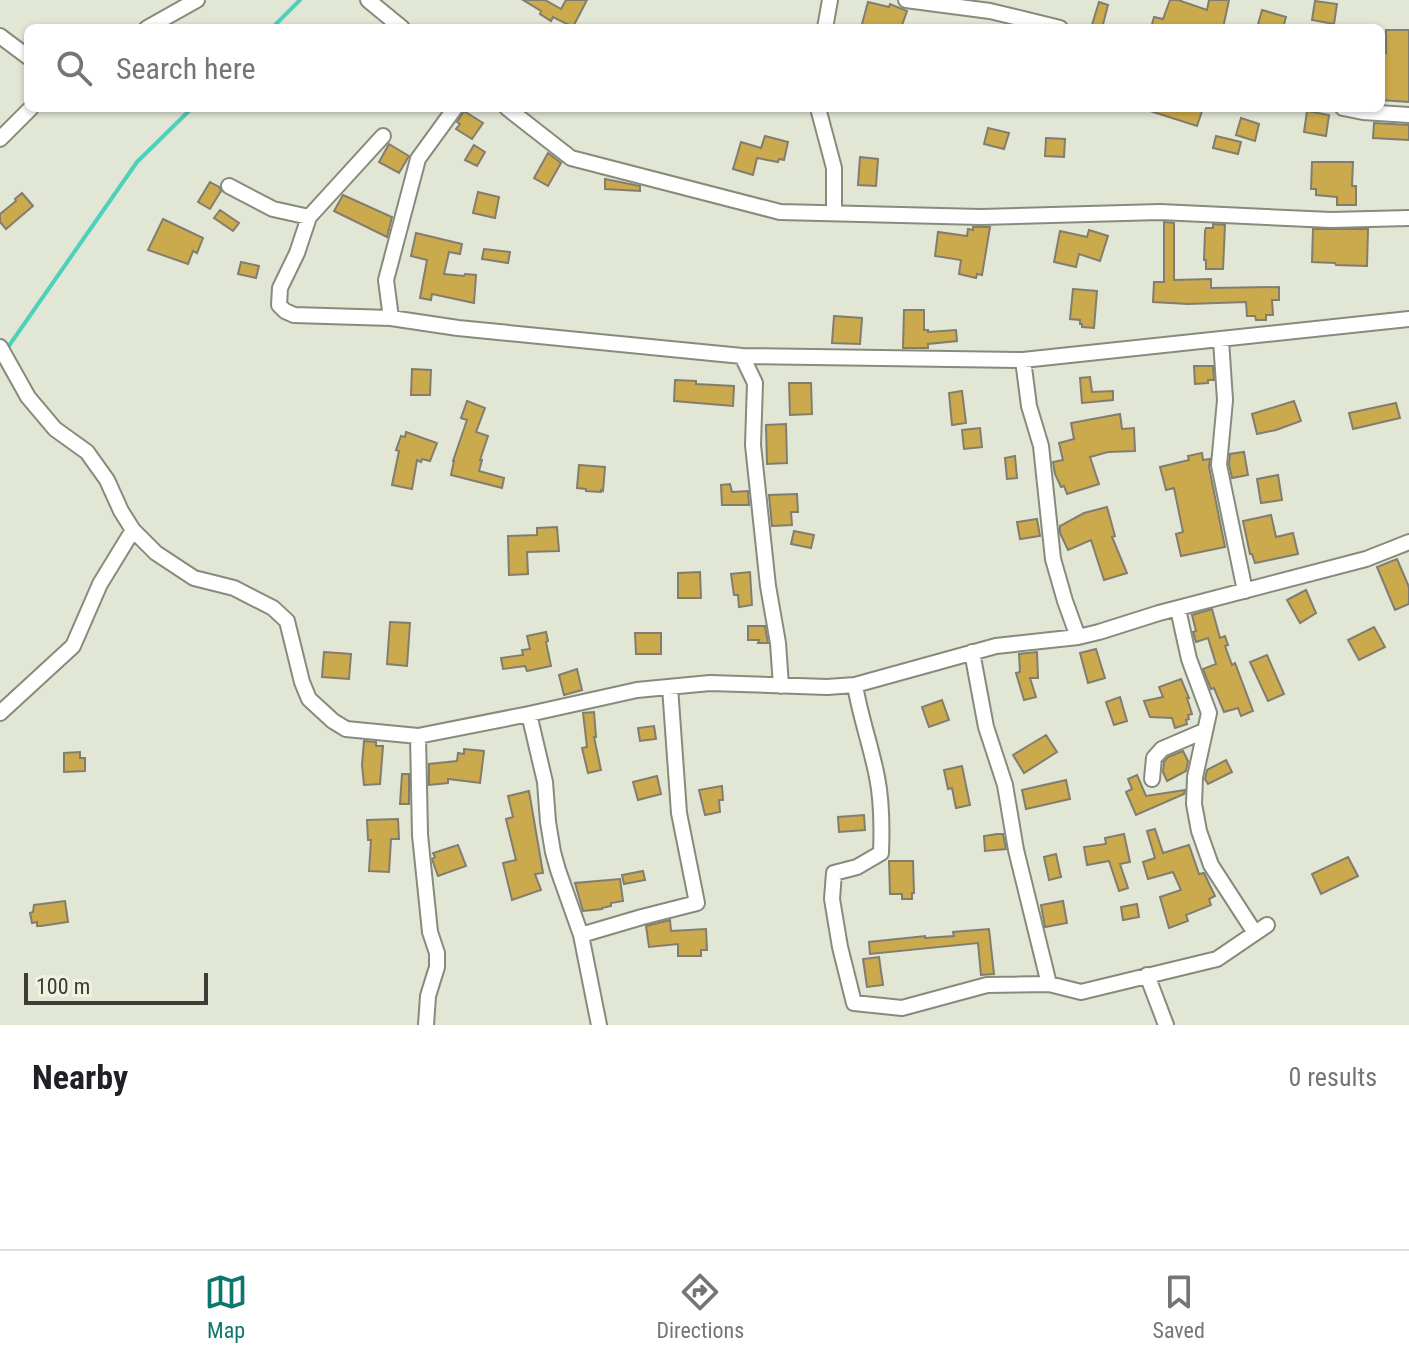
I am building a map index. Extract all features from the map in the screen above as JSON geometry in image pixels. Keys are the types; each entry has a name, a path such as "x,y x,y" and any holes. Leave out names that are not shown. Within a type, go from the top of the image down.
{"street":[{"path":"154,24 197,0"},
{"path":"368,0 397,24"},
{"path":"826,24 830,0"},
{"path":"906,0 990,11 1044,24"},
{"path":"0,36 24,54"},
{"path":"0,139 27,112"},
{"path":"391,318 386,280 418,159 452,112"},
{"path":"512,112 571,158 780,212 981,217 1160,212 1331,220 1409,218"},
{"path":"819,112 834,168 834,213"},
{"path":"1363,112 1409,115"},
{"path":"383,136 309,217 297,253 280,288 279,305 285,311 294,315 391,318 458,328 742,356 1023,360 1409,319"},
{"path":"229,186 273,209 309,217"},
{"path":"1221,340 1225,400 1219,465 1245,591"},
{"path":"0,347 37,408 55,429 87,452 107,480 133,530 156,553 194,578 234,588 273,608 287,621 309,699 346,729 418,736 637,690 710,683 855,685 996,646 1078,637 1366,559 1409,542"},
{"path":"742,356 755,383 753,445 781,686"},
{"path":"1023,360 1029,406 1041,446 1053,559 1078,637"},
{"path":"0,713 73,646 100,584 133,530"},
{"path":"855,685 877,778 882,831 881,853 857,867 834,873 832,899 854,1003 902,1008 987,985 1049,984 1081,992 1217,959 1261,929 1211,865 1199,831 1194,804 1195,777 1209,713 1189,659 1178,609"},
{"path":"972,652 986,727 1005,785 1016,850 1049,984"},
{"path":"581,935 697,903 679,813 670,687"},
{"path":"529,714 545,782 553,852 581,935 599,1025"},
{"path":"1152,779 1154,758 1162,749 1204,731"},
{"path":"418,736 420,835 430,932 437,953 437,967 428,996 426,1025"},
{"path":"1147,975 1166,1025"}],"building":[{"path":"523,0 545,0 561,9 566,0 587,0 575,24 553,17 551,21 540,14 541,11"},
{"path":"1170,0 1207,10 1209,0 1229,0 1224,24 1152,24 1154,17 1163,19"},
{"path":"1315,1 1337,4 1334,24 1312,20"},
{"path":"868,2 889,7 890,4 907,11 902,24 862,24"},
{"path":"1099,2 1108,5 1103,24 1092,24"},
{"path":"1262,10 1286,17 1284,24 1258,24"},
{"path":"1386,30 1409,30 1409,102 1385,100"},
{"path":"466,112 483,123 472,139 456,129 460,124 457,122"},
{"path":"1153,112 1202,112 1197,126"},
{"path":"1307,112 1329,115 1326,136 1304,132"},
{"path":"1241,118 1259,124 1255,141 1236,135"},
{"path":"1374,123 1409,125 1409,140 1373,138"},
{"path":"988,128 1009,133 1004,149 984,144"},
{"path":"765,136 788,142 784,160 779,159 778,162 757,158 753,175 733,169 741,142 761,148"},
{"path":"1216,136 1241,142 1238,154 1213,148"},
{"path":"1046,138 1065,139 1064,157 1045,156"},
{"path":"389,144 409,156 399,173 379,162"},
{"path":"474,145 485,152 477,166 465,160"},
{"path":"548,153 561,163 548,186 534,178"},
{"path":"860,157 878,159 876,186 858,185"},
{"path":"1312,162 1353,162 1352,186 1356,186 1356,205 1337,205 1337,197 1316,195 1316,189 1311,189"},
{"path":"605,179 640,186 640,191 605,189"},
{"path":"210,182 221,191 210,209 198,202"},
{"path":"478,192 499,197 495,218 473,213"},
{"path":"22,193 33,206 6,229 0,222 0,214"},
{"path":"343,195 392,217 387,237 334,211"},
{"path":"220,210 239,223 233,231 214,218"},
{"path":"163,219 203,238 188,264 148,250"},
{"path":"1164,222 1174,223 1174,280 1211,279 1211,288 1279,287 1279,300 1272,300 1273,315 1266,315 1266,320 1247,316 1246,302 1153,302 1154,282 1164,282"},
{"path":"1213,224 1225,225 1223,269 1206,269 1204,260 1205,231 1206,228 1213,228"},
{"path":"973,227 990,227 982,275 977,274 976,278 959,274 961,260 935,256 938,232 967,236 968,229 973,230"},
{"path":"1313,229 1368,229 1367,266 1312,262"},
{"path":"1089,230 1108,236 1100,261 1079,254 1076,267 1054,262 1060,231 1087,237"},
{"path":"416,233 462,244 460,254 449,252 444,274 476,275 474,303 432,294 431,300 420,298 427,260 411,256"},
{"path":"484,249 510,252 508,263 482,259"},
{"path":"241,262 259,266 256,278 238,274"},
{"path":"1073,289 1097,291 1094,328 1082,327 1080,320 1070,319"},
{"path":"904,310 924,310 924,330 956,330 957,341 928,344 928,348 903,348"},
{"path":"834,316 862,318 860,344 832,343"},
{"path":"1194,366 1213,366 1214,380 1195,384"},
{"path":"412,369 431,370 430,395 411,395"},
{"path":"1090,377 1092,392 1113,391 1113,400 1082,403 1080,378"},
{"path":"675,380 734,386 733,406 674,401"},
{"path":"789,383 811,383 812,414 790,415"},
{"path":"962,391 966,423 952,425 949,393"},
{"path":"467,401 485,408 476,432 488,436 479,471 504,478 502,488 451,475 467,420 461,418"},
{"path":"1294,401 1301,421 1257,434 1252,414"},
{"path":"1396,403 1400,418 1353,429 1349,413"},
{"path":"1120,414 1122,429 1134,428 1135,451 1108,452 1090,457 1099,484 1067,494 1055,474 1053,462 1063,460 1059,443 1074,439 1071,423"},
{"path":"786,424 787,463 767,464 766,425"},
{"path":"980,428 982,447 964,449 962,430"},
{"path":"406,432 437,443 430,461 417,460 412,489 392,485 399,451 396,450 401,436 405,437"},
{"path":"1244,452 1248,475 1232,478 1230,454"},
{"path":"1202,453 1203,460 1210,459 1225,547 1181,556 1176,534 1183,532 1174,488 1166,490 1160,467 1189,460 1188,456"},
{"path":"1015,456 1017,478 1007,479 1005,458"},
{"path":"579,465 605,467 603,491 577,488"},
{"path":"1278,475 1282,500 1261,503 1257,479"},
{"path":"730,484 732,492 748,491 749,505 722,505 721,485"},
{"path":"797,494 798,512 791,512 792,525 772,526 769,495"},
{"path":"1107,507 1115,536 1112,537 1127,573 1104,580 1091,540 1068,550 1060,526 1084,513"},
{"path":"1271,515 1276,537 1293,533 1298,554 1255,563 1243,521"},
{"path":"1037,519 1040,536 1020,539 1017,522"},
{"path":"557,527 559,551 527,552 528,574 509,575 508,536 537,535 537,528"},
{"path":"794,531 814,535 811,548 791,544"},
{"path":"1397,559 1409,587 1409,604 1395,610 1377,567"},
{"path":"700,572 701,598 678,598 678,573"},
{"path":"750,572 752,605 739,607 731,574"},
{"path":"1306,590 1316,613 1300,623 1287,600"},
{"path":"1212,609 1220,638 1225,636 1232,665 1235,663 1253,711 1241,716 1238,708 1224,712 1203,669 1216,664 1208,638 1196,642 1192,615"},
{"path":"390,622 410,623 407,666 387,664"},
{"path":"748,626 765,626 768,643 748,640"},
{"path":"1374,627 1385,647 1359,660 1348,640"},
{"path":"546,632 551,666 527,671 525,666 503,669 501,658 523,655 522,650 530,649 527,636"},
{"path":"635,633 661,633 661,654 636,654"},
{"path":"1096,649 1105,678 1088,683 1080,653"},
{"path":"324,652 351,654 349,679 322,677"},
{"path":"1037,652 1038,678 1030,678 1036,697 1024,700 1016,673 1020,672 1019,654"},
{"path":"1267,655 1284,694 1268,701 1250,662"},
{"path":"577,669 582,690 564,695 559,675"},
{"path":"1181,679 1192,714 1188,715 1187,724 1175,728 1172,718 1150,717 1144,701 1163,697 1159,687"},
{"path":"1120,697 1127,721 1114,725 1106,702"},
{"path":"942,700 949,720 929,727 922,707"},
{"path":"594,712 594,737 601,770 588,773 582,748 587,747 583,713"},
{"path":"654,726 656,739 640,741 638,728"},
{"path":"1046,735 1057,752 1024,773 1013,755"},
{"path":"364,741 383,746 380,784 364,785"},
{"path":"464,749 484,751 480,783 448,779 448,783 429,785 429,764 457,761 458,753 464,754"},
{"path":"1183,751 1188,761 1186,771 1167,781 1163,772 1164,762"},
{"path":"80,752 80,758 85,758 85,771 64,772 64,753"},
{"path":"1226,760 1232,772 1208,784 1205,779 1207,770"},
{"path":"962,766 970,805 956,808 944,770"},
{"path":"402,774 409,774 409,804 400,804"},
{"path":"1137,775 1146,796 1185,790 1184,794 1136,815 1126,792 1132,789 1128,779"},
{"path":"657,776 661,794 638,800 633,782"},
{"path":"1066,780 1070,799 1026,809 1022,790"},
{"path":"722,786 720,812 705,815 699,790"},
{"path":"529,791 543,873 535,874 541,890 512,900 503,863 516,860 506,819 513,817 508,796"},
{"path":"864,815 865,830 839,832 838,817"},
{"path":"398,819 399,839 391,839 389,872 369,871 371,840 368,840 367,820"},
{"path":"1155,829 1163,853 1189,845 1199,874 1204,873 1215,896 1209,899 1211,905 1186,915 1188,921 1169,928 1160,897 1181,890 1173,872 1148,879 1143,862 1155,858 1147,831"},
{"path":"1003,834 1006,849 985,851 984,836"},
{"path":"1124,834 1130,862 1120,864 1128,888 1119,891 1109,861 1087,865 1084,847 1106,844 1105,838"},
{"path":"458,845 466,866 438,876 433,853"},
{"path":"1056,854 1061,877 1049,880 1044,857"},
{"path":"1348,857 1358,876 1321,894 1312,874"},
{"path":"889,861 913,861 912,899 902,899 902,894 890,894"},
{"path":"643,871 645,880 624,884 622,875"},
{"path":"620,879 623,901 611,903 611,906 602,909 583,911 575,883"},
{"path":"65,901 68,922 41,926 37,926 37,922 32,923 30,913 34,905"},
{"path":"1063,901 1067,923 1045,927 1041,905"},
{"path":"1137,904 1139,917 1123,920 1121,907"},
{"path":"670,920 671,931 706,929 707,950 701,950 701,956 678,956 678,944 649,947 646,926"},
{"path":"989,929 994,974 981,975 978,943 870,954 869,942 954,936 953,932"},
{"path":"879,957 883,985 867,987 863,959"}],"waterway":[{"path":"276,24 300,0"},
{"path":"6,350 137,162 188,112"}]}
